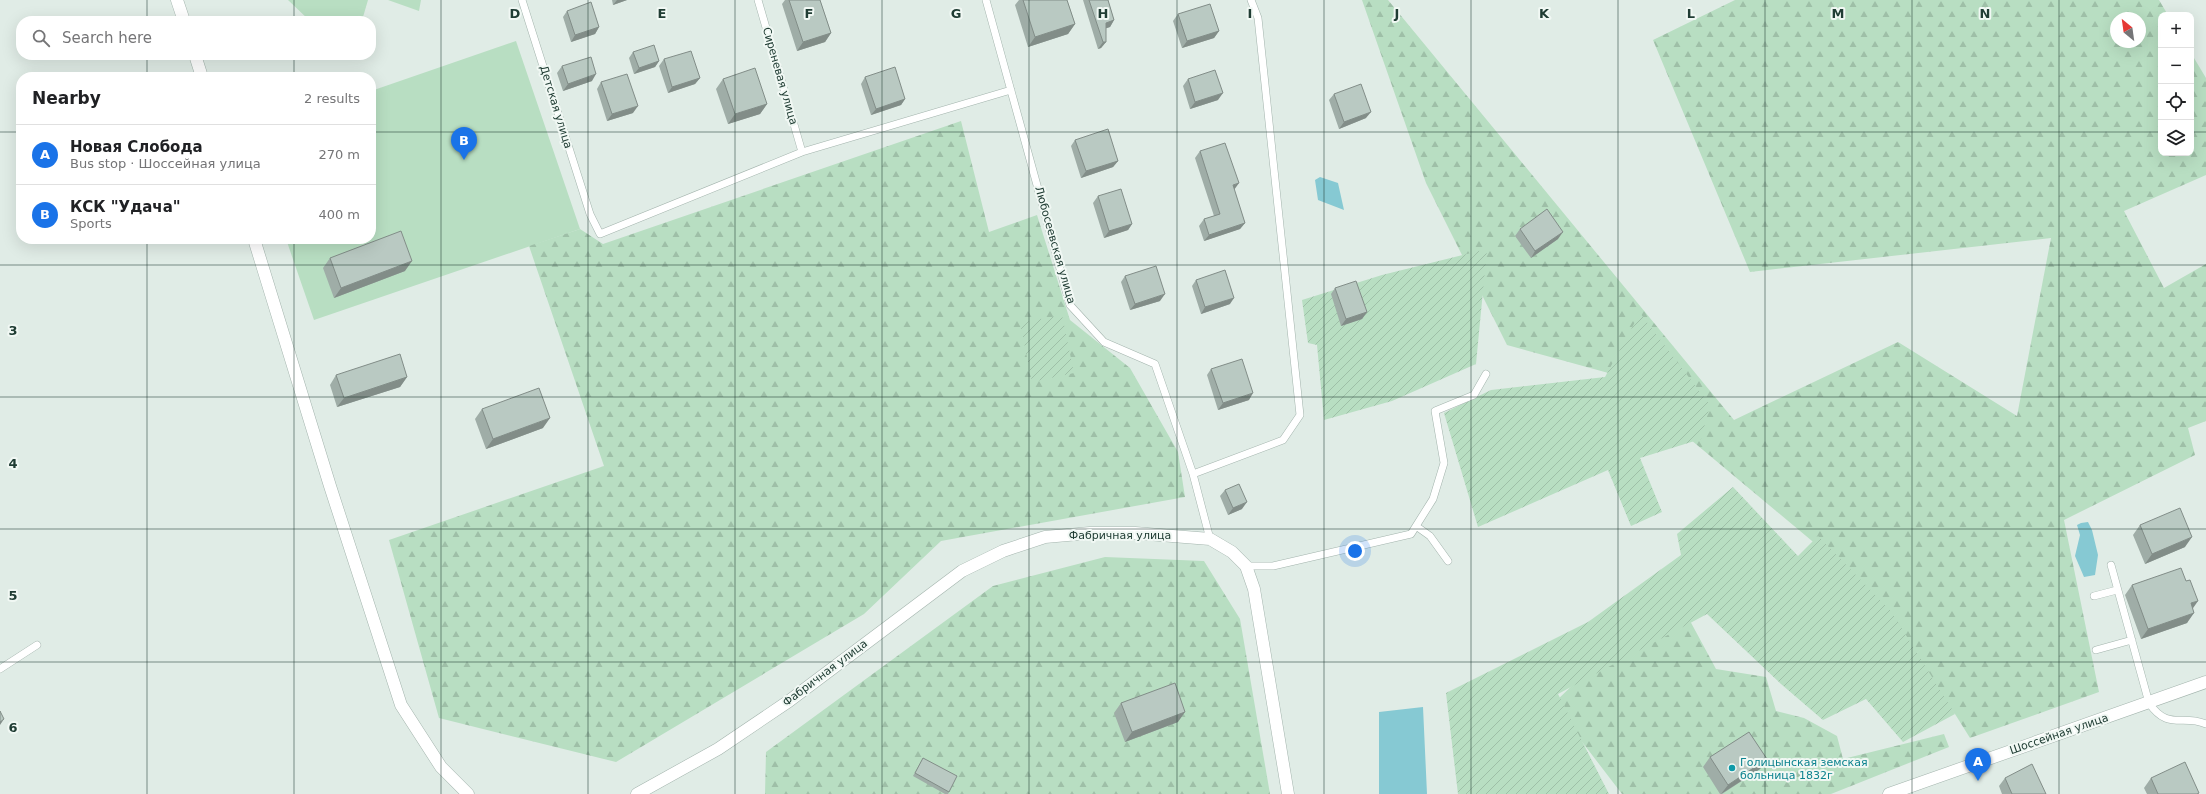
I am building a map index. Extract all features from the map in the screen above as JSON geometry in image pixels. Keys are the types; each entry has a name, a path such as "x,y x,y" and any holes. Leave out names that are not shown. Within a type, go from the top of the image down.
{"street":[{"path":"177,0 182,16"},
{"path":"197,60 200,72"},
{"path":"256,244 330,486 401,705 441,767 468,794"},
{"name":"Фабричная улица","path":"637,794 718,749 789,701 962,571 1003,551 1045,537 1090,533 1135,532 1210,539 1232,552 1246,566 1254,590 1288,794"},
{"name":"Шоссейная улица","path":"1889,794 2206,682"}],"lane":[{"name":"Детская улица","path":"522,0 590,214 600,234 802,152"},
{"name":"Сиреневая улица","path":"758,0 802,152"},
{"name":"Любосеевская улица","path":"986,0 1070,305 1104,342 1155,364 1193,474 1210,539"},
{"path":"1193,474 1283,440 1300,415 1261,40 1258,18 1251,0"},
{"path":"802,152 1011,90"},
{"path":"1246,566 1273,566 1411,534 1433,500 1444,464 1435,411 1474,394 1486,374"},
{"path":"1416,526 1430,536 1448,561"},
{"path":"2110,565 2149,703 2157,715 2176,721 2197,720 2206,724"},
{"path":"2094,596 2118,590"},
{"path":"2096,650 2132,640"},
{"path":"0,669 37,645"}],"green space":[{"path":"288,0 368,0 363,16 305,16"},
{"path":"388,0 421,0 419,11"},
{"path":"1362,0 1388,0 1734,420 1898,342 2017,416 2051,238 1750,272 1653,40 1735,0 2159,0 2166,12 2158,12 2158,156 2194,156 2194,58 2206,78 2206,175 2124,211 2164,288 2206,264 2206,421 2188,428 2195,455 2064,520 2099,692 1970,738 1955,714 1818,546 1612,374 1507,345 1426,183"},
{"path":"516,41 580,229 314,320 288,244 376,244 376,89"},
{"path":"961,121 989,232 1037,215 1070,320 1130,368 1178,452 1185,497 941,541 864,614 616,762 439,718 389,540 604,466 529,246 580,229 603,244"},
{"path":"1487,249 1476,364 1392,401 1324,420 1317,345 1308,343 1302,300 1382,275"},
{"path":"1640,313 1710,405 1701,439 1640,458 1662,512 1631,526 1608,470 1478,527 1444,413 1491,390 1605,377"},
{"path":"1062,315 1074,373 1032,382 1020,323"},
{"path":"1733,487 1798,556 1818,536 1891,611 1955,714 1903,742 1866,699 1823,720 1781,684 1707,614 1558,694 1609,794 1458,794 1446,693 1588,622 1681,555 1677,534"},
{"path":"1105,557 1204,561 1240,619 1270,794 765,794 766,752 993,586"},
{"path":"1675,593 1716,669 1766,677 1776,711 1804,718 1837,736 1843,759 1944,734 1949,747 1831,794 1622,794 1553,704 1612,647"}],"water":[{"path":"1320,177 1338,183 1344,210 1318,200 1315,180"},
{"path":"2088,522 2092,530 2098,555 2095,575 2084,577 2075,556 2080,535 2077,525"},
{"path":"1423,707 1427,794 1379,794 1379,712"}],"building":[{"path":"789,0 820,0 831,33 803,42"},
{"path":"1023,0 1067,0 1075,24 1035,37"},
{"path":"1089,0 1108,0 1114,20 1106,23 1106,42 1103,42"},
{"path":"591,2 599,27 575,35 567,11"},
{"path":"1210,4 1219,31 1187,41 1178,14"},
{"path":"654,45 659,61 639,68 633,52"},
{"path":"691,51 700,78 672,87 664,59"},
{"path":"591,57 596,74 568,84 562,66"},
{"path":"895,67 905,99 876,109 865,77"},
{"path":"755,68 767,104 735,114 723,79"},
{"path":"1215,70 1223,93 1195,102 1188,79"},
{"path":"627,74 638,106 612,114 601,82"},
{"path":"1361,84 1371,112 1344,122 1334,94"},
{"path":"1108,129 1118,161 1086,171 1075,140"},
{"path":"1225,143 1239,183 1233,185 1245,223 1209,235 1204,219 1220,214 1200,151"},
{"path":"1121,189 1132,224 1109,231 1098,196"},
{"path":"1547,209 1563,232 1535,251 1520,229"},
{"path":"401,231 412,261 341,288 330,258 367,244 376,244 376,241"},
{"path":"1156,266 1165,294 1135,304 1125,276"},
{"path":"1225,270 1234,298 1205,307 1196,280"},
{"path":"1356,281 1367,312 1346,319 1335,288"},
{"path":"400,354 407,377 344,398 336,375"},
{"path":"1242,359 1253,393 1223,403 1211,369"},
{"path":"539,388 550,418 493,439 482,409"},
{"path":"1239,484 1247,502 1233,508 1225,490"},
{"path":"2180,508 2192,537 2152,554 2140,525"},
{"path":"2181,568 2186,581 2190,580 2198,601 2191,603 2194,613 2148,629 2132,585"},
{"path":"1175,683 1185,712 1132,732 1121,703"},
{"path":"0,711 4,719 0,722"},
{"name":"Голицынская земская больница 1832г","path":"1749,732 1767,759 1728,785 1710,757"},
{"path":"923,758 957,776 949,792 915,773"},
{"path":"2185,762 2199,793 2158,794 2151,778"},
{"path":"2032,764 2046,794 2012,794 2005,778"}],"place":[{"name":"КСК \"Удача\"","path":"464,160"},
{"name":"Голицынская земская больница 1832г","path":"1732,768"},
{"name":"Новая Слобода","path":"1978,781"}]}
